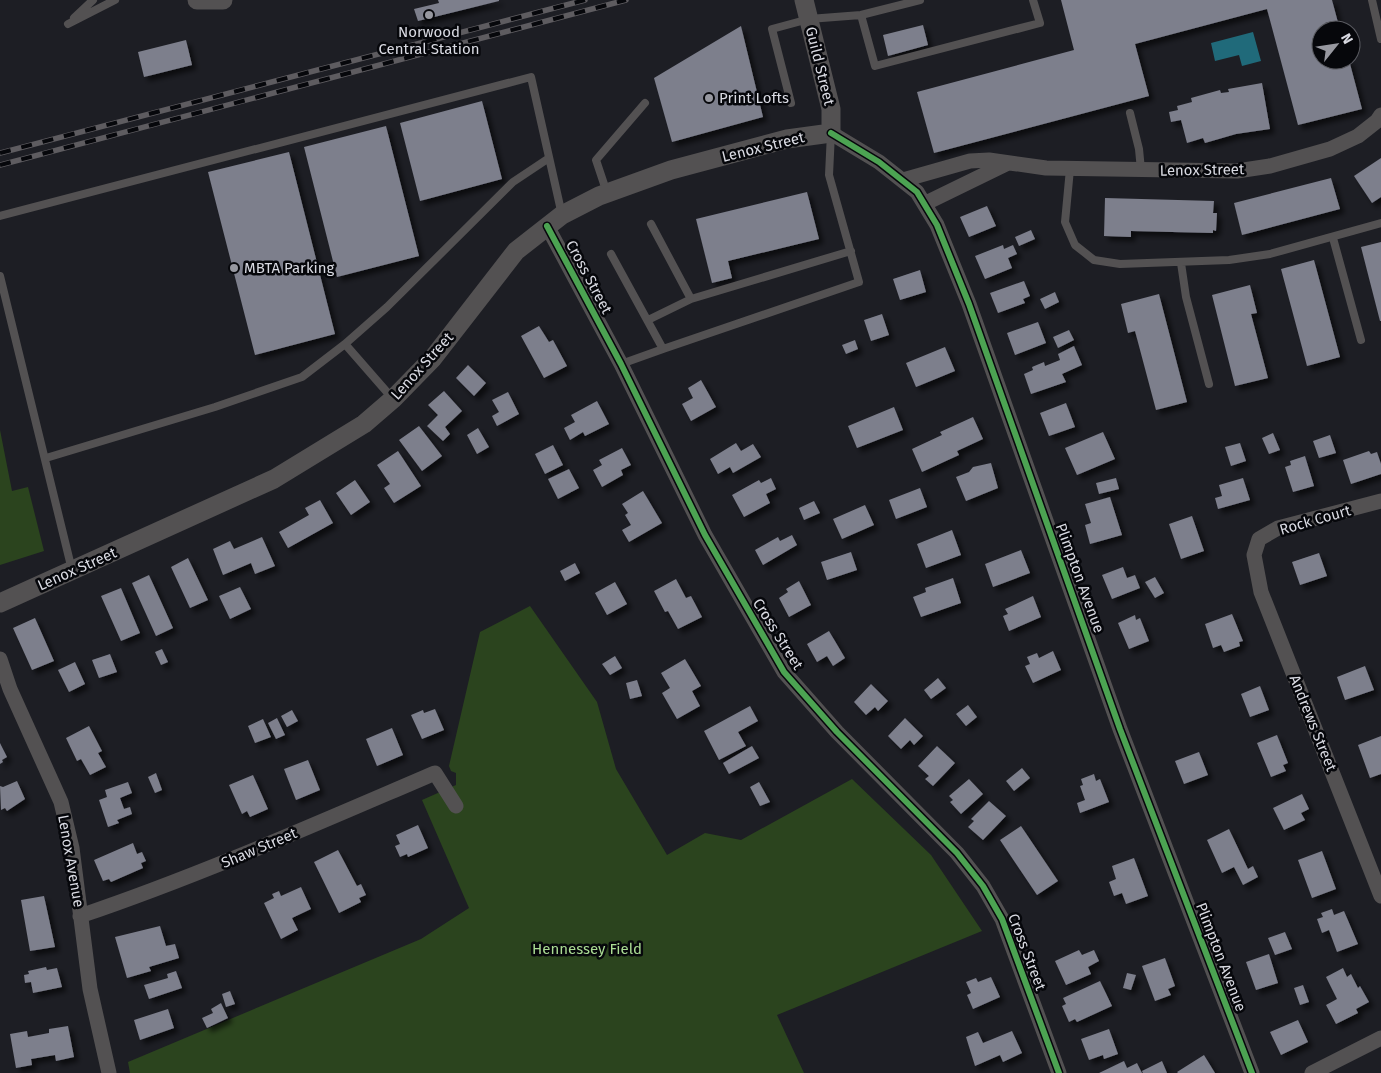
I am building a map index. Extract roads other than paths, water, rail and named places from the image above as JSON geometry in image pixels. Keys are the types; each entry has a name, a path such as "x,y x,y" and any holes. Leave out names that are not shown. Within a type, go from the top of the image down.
{"street":[{"path":"197,0 223,0"},
{"name":"Guild Street","path":"804,0 832,109 830,133"},
{"name":"Lenox Street","path":"903,180 970,161 990,160 1070,169 1219,172 1270,166 1330,149 1358,136 1377,121 1381,115"},
{"name":"Plimpton Avenue","path":"830,133 879,162 903,180 926,203 940,232 969,304 1120,730 1252,1073"},
{"name":"Lenox Street","path":"0,603 274,479 364,424 393,400 433,358 516,251 555,220 608,193 671,170 787,139 830,133"},
{"path":"926,203 1008,163"},
{"name":"Cross Street","path":"555,220 621,364 705,535 784,672 837,732 957,853 983,886 1002,918 1059,1073"},
{"name":"Rock Court","path":"1256,549 1259,539 1278,528 1381,501"},
{"name":"Andrews Street","path":"1256,549 1254,556 1261,592 1381,896"},
{"name":"Lenox Avenue","path":"0,659 10,689 61,802 72,848 90,989 109,1073"},
{"name":"Shaw Street","path":"80,916 150,893 258,849 435,772 456,806"},
{"path":"1312,1073 1381,1038"}],"lane":[{"path":"93,0 68,24 115,0"},
{"path":"791,103 772,29 809,18 861,16 920,0"},
{"path":"861,16 875,66 1040,22 1033,0"},
{"path":"1372,0 1381,39"},
{"path":"0,216 530,77 549,158 555,220"},
{"path":"608,193 596,160 646,103"},
{"path":"1130,113 1139,149 1141,170"},
{"path":"621,364 859,282 829,175 830,133"},
{"path":"46,458 215,407 302,377 346,344 387,307 513,182 549,158"},
{"path":"1070,169 1065,222 1075,245 1094,260 1120,264 1229,260 1270,254 1333,238 1381,223"},
{"path":"651,224 691,299"},
{"path":"1333,238 1360,340"},
{"path":"648,320 691,299 850,251"},
{"path":"611,254 663,349"},
{"path":"1181,263 1186,297 1209,384"},
{"path":"0,276 46,458 72,571"},
{"path":"346,344 393,400"}],"water":[{"path":"1253,32 1261,61 1242,66 1239,55 1215,61 1211,43"}],"railway":[{"path":"0,153 585,0"},
{"path":"0,165 626,0"}],"place":[{"name":"Norwood Central Station","path":"429,15"},
{"name":"Print Lofts","path":"709,98"},
{"name":"MBTA Parking","path":"234,268"}],"park label":[{"name":"Hennessey Field","path":"587,949"}]}
